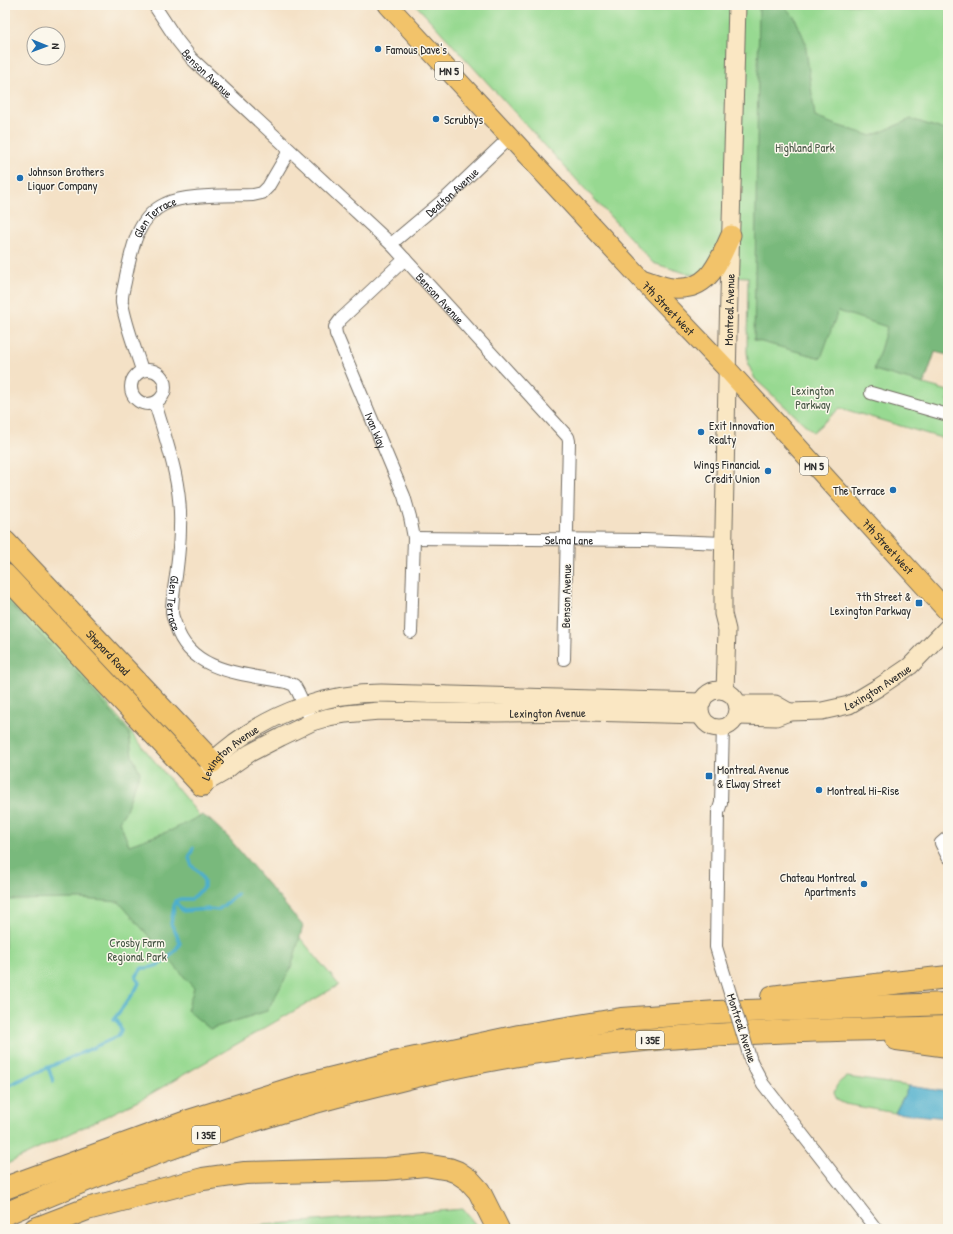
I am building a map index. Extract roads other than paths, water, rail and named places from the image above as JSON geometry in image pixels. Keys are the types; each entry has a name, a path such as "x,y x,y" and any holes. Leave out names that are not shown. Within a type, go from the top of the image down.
{"highway":[{"name":"Shepard Road","path":"5,542 212,762"},
{"name":"Shepard Road","path":"5,575 202,785"},
{"path":"652,1017 794,994 948,977"},
{"name":"I 35E","path":"5,1188 189,1121 297,1087 411,1068 459,1057 519,1036 621,1019 717,1012 948,1004"},
{"name":"I 35E","path":"459,1057 523,1055 656,1039 712,1035 948,1027"},
{"path":"837,1031 948,1046"},
{"name":"I 35E","path":"5,1214 118,1166 193,1139 329,1097 411,1068"},
{"path":"35,1229 88,1209 203,1179 245,1173 386,1169 425,1165 449,1169 457,1172 469,1180 479,1191 498,1229"}],"main road":[{"name":"7th Street West","path":"388,5 641,279 728,370 948,612"},
{"path":"641,279 671,288 685,288 698,285 705,280 718,262 731,235"}],"street":[{"name":"Benson Avenue","path":"154,5 176,40 192,59 289,151 391,244 568,437 564,659"},
{"name":"Montreal Avenue","path":"720,690 718,632 723,614 728,333 737,5"},
{"name":"Dealton Avenue","path":"391,244 448,196 510,137"},
{"name":"Glen Terrace","path":"142,370 122,301 122,291 132,248 141,226 158,208 166,203 187,198 253,196 262,193 273,180 289,151"},
{"name":"Ivan Way","path":"405,259 341,319 335,327 336,334 404,496 410,517 414,538 412,632"},
{"path":"142,370 154,370 162,376 164,382 164,392 162,397 155,403 143,404 138,401 131,392 130,383 132,379 142,370"},
{"path":"871,393 948,415"},
{"name":"Glen Terrace","path":"155,403 173,465 180,509 180,527 172,599 172,614 179,636 188,650 198,658 214,667 294,685 312,722"},
{"name":"Selma Lane","path":"414,538 644,540 724,543"},
{"name":"Lexington Avenue","path":"737,710 775,704 789,712 822,711 848,705 879,687 910,666 948,627"},
{"path":"720,690 731,694 737,710 733,721 719,727 706,722 702,708 707,694 720,690"},
{"name":"Lexington Avenue","path":"202,785 212,762 258,726 305,705 337,696 360,693 702,708"},
{"name":"Lexington Avenue","path":"202,785 223,773 250,753 312,722 346,714 379,711 496,713 702,708"},
{"name":"Montreal Avenue","path":"719,727 714,804 718,812 716,947 751,1061 763,1084 876,1229"},
{"path":"945,840 948,857"}],"water":[{"path":"909,1086 948,1092 948,1118 895,1113"}],"waterway":[{"path":"5,1087 118,1036 121,1030 118,1022 114,1019 135,991 139,983 136,977 142,968 148,968 164,961 173,953 180,943 171,924 175,901 180,899 192,899 204,887 204,881 200,873 192,866 189,858 193,848"},
{"path":"175,901 183,911 208,909 218,910 237,894"},
{"path":"48,1067 53,1081"}],"place":[{"name":"Famous Dave's","path":"378,49"},
{"name":"Scrubbys","path":"436,119"},
{"name":"Johnson Brothers Liquor Company","path":"20,178"},
{"name":"Exit Innovation Realty","path":"701,432"},
{"name":"Wings Financial Credit Union","path":"768,471"},
{"name":"The Terrace","path":"893,490"},
{"name":"7th Street & Lexington Parkway","path":"919,603"},
{"name":"Montreal Avenue & Elway Street","path":"709,776"},
{"name":"Montreal Hi-Rise","path":"819,790"},
{"name":"Chateau Montreal Apartments","path":"864,884"}],"park label":[{"name":"Highland Park","path":"805,147"},
{"name":"Lexington Parkway","path":"813,397"},
{"name":"Crosby Farm Regional Park","path":"137,949"}]}
